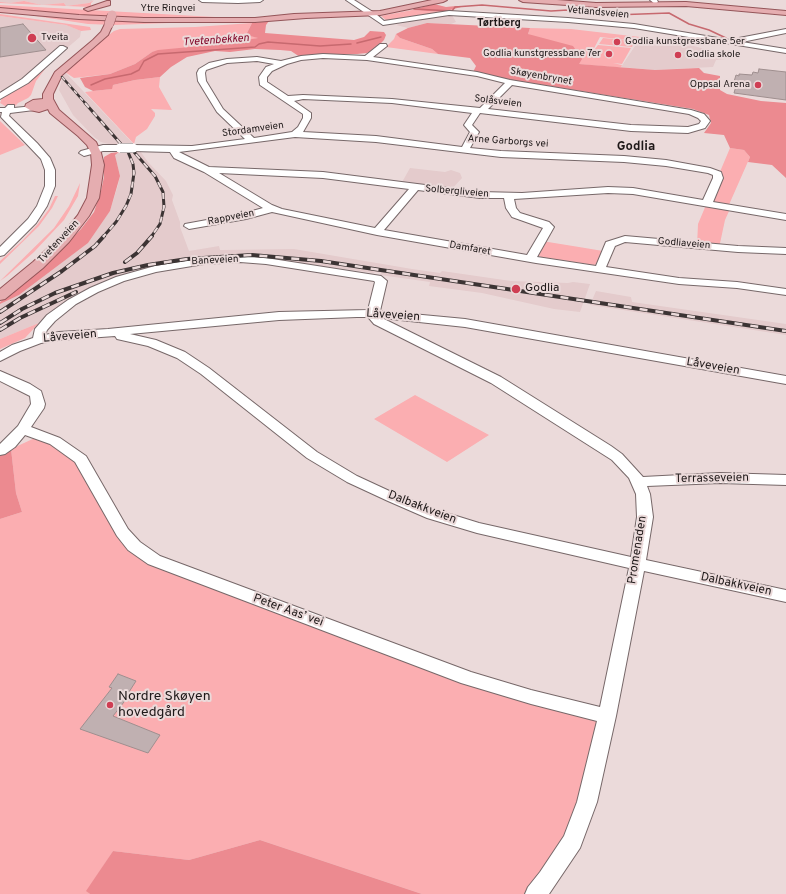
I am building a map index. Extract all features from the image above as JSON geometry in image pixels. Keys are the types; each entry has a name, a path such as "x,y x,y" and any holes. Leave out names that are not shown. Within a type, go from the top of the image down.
{"main road":[{"name":"Ytre Ringvei","path":"0,10 54,15 144,20 256,19 370,13 396,10 442,0"},
{"path":"523,0 589,5 655,2 786,13"},
{"path":"0,4 107,8 256,19"},
{"path":"107,8 111,27"},
{"path":"0,10 111,27 194,24 256,19"},
{"path":"35,106 50,104 48,92 58,74 111,27"},
{"path":"35,106 43,84 49,74 111,27"},
{"name":"Tvetenveien","path":"0,296 38,265 73,230 87,210 96,183 95,174 90,166 92,152 82,134 55,113 50,104"},
{"name":"Tvetenveien","path":"35,106 92,152"}],"street":[{"path":"202,0 260,0"},
{"path":"349,0 370,13"},
{"name":"Vetlandsveien","path":"370,13 383,24 437,14 465,14 604,23 786,51"},
{"path":"734,42 737,40 786,31"},
{"path":"367,58 383,46"},
{"path":"0,97 29,78 63,48"},
{"name":"Stordamveien","path":"92,152 117,148 174,150 208,147 295,134 302,128 307,118 307,114 268,88 263,83 262,79 267,71 282,63 318,56 367,58"},
{"name":"Skøyenbrynet","path":"367,58 477,74 510,82 691,112 704,118 705,124"},
{"path":"252,141 220,110 202,81 200,72 212,64 232,61 262,59 282,63"},
{"path":"464,150 476,132 468,125 480,110 510,82"},
{"name":"Solåsveien","path":"286,99 303,97 353,98 480,110 631,128 688,130 698,128 705,124"},
{"path":"0,253 32,221 42,206 50,186 50,172 45,158 6,118 5,114 5,108 35,106"},
{"name":"Arne Garborgs vei","path":"295,134 376,140 522,155 641,160 703,170 718,174 718,178 707,202"},
{"name":"Damfaret","path":"174,150 174,153 178,156 207,170 272,209 377,232 530,259 691,282 737,285 786,292"},
{"name":"Solbergliveien","path":"207,170 300,173 415,188 508,196 622,190 707,202 786,217"},
{"path":"377,232 415,188"},
{"path":"508,196 511,208 516,215 545,224 549,227 530,259"},
{"name":"Rappveien","path":"189,226 246,216 272,209"},
{"name":"Godliaveien","path":"600,269 610,244 625,239 738,249 786,251"},
{"name":"Baneveien","path":"38,340 41,329 51,318 72,302 94,290 120,279 155,269 204,261 240,259 266,261 377,278 381,281 373,314"},
{"name":"Låveveien","path":"0,357 11,350 38,340 59,336 96,334 292,315 373,314 412,316 465,323 786,380"},
{"name":"Promenaden","path":"373,314 375,319 378,321 468,365 554,416 612,453 635,476 643,494 645,517 643,536 607,716 582,817 573,841 548,879 536,894"},
{"name":"Dalbakkveien","path":"96,334 131,338 152,343 181,355 205,371 312,455 352,479 432,514 477,528 786,596"},
{"path":"0,375 9,381 30,389 37,396 37,408 23,429 10,444 0,451"},
{"name":"Peter Aas’ vei","path":"23,429 55,441 81,460 122,532 134,546 154,560 467,678 531,697 607,716"},
{"name":"Terrasseveien","path":"638,482 720,478 786,480"}],"shaded area":[{"path":"0,0 93,0 89,3 66,6 64,3 42,5 24,1 10,3 0,2"},
{"path":"94,0 91,3 91,7 66,6 89,3"},
{"path":"24,1 41,5 0,3 0,2 10,3"},
{"path":"64,3 66,6 43,5"},
{"path":"434,4 446,7 461,7 443,12 412,10"},
{"path":"0,5 234,18 194,20 84,17 6,9 0,8"},
{"path":"412,10 443,12 387,21 381,16"},
{"path":"2,11 63,17 225,21 114,25 88,24"},
{"path":"0,14 90,27 91,30 81,31 66,25 0,16"},
{"path":"452,15 456,22 451,24 427,23 408,28 396,25 428,17"},
{"path":"0,16 66,25 81,31 80,37 25,84 2,92 0,89"},
{"path":"269,21 266,25 265,33 354,40 364,37 370,31 384,32 386,35 384,40 375,49 367,53 357,54 324,54 300,57 291,51 280,50 255,49 230,52 215,51 187,57 171,67 160,77 135,80 113,85 112,89 93,91 85,87 80,78 110,74 135,64 152,52 158,50 222,44 258,38 246,35 252,23"},
{"path":"252,23 246,35 260,38 152,52 135,64 110,74 74,78 65,72 106,37 114,31 120,29 195,27"},
{"path":"427,23 530,28 528,34 573,46 582,59 579,64 655,70 699,68 704,73 720,76 720,90 727,94 761,101 786,103 786,178 772,165 748,162 750,157 744,150 730,148 724,135 704,133 711,123 709,115 693,109 512,80 473,72 476,66 470,58 438,54 432,49 400,38 396,34 408,28"},
{"path":"530,28 571,29 640,37 636,41 600,37 591,54 598,45 631,48 622,64 613,63 622,65 621,67 613,67 578,64 528,34"},
{"path":"396,34 400,38 432,49 438,54 386,47 394,39"},
{"name":"Godlia kunstgressbane 5er","path":"603,38 635,41 632,47 599,44"},
{"name":"Godlia skole","path":"639,40 690,45 727,55 726,59 716,60 713,67 654,70 621,67"},
{"path":"45,69 36,81 31,95 28,98 15,106 5,106 0,103 2,98"},
{"path":"65,72 140,151 166,181 173,195 172,200 189,251 219,246 220,250 294,249 440,273 442,271 511,281 573,282 590,284 580,312 554,309 482,293 429,286 430,282 380,275 381,273 376,272 373,273 265,258 251,258 138,271 39,323 0,339 0,304 19,295 88,243 110,211 118,185 120,176 115,155 119,152 112,145 101,142 94,137 73,115 59,90 62,79 60,77"},
{"path":"160,77 159,87 172,110 151,109 155,113 155,116 147,129 136,137 134,144 85,92 111,89 113,85 135,80"},
{"path":"0,121 25,145 0,155"},
{"path":"730,148 744,150 750,157 728,207 730,209 725,220 719,248 697,246 698,224"},
{"path":"119,152 115,155 120,176 110,211 88,243 19,295 0,304 0,302 51,260 81,229 94,212 101,191 104,177 104,157 111,153"},
{"path":"410,168 445,172 451,170 460,173 462,178 451,190 401,184"},
{"path":"80,183 78,196 64,220 34,252 0,281 54,228 69,206"},
{"path":"55,196 58,196 52,208 39,226 0,264 0,261 37,225 49,209"},
{"path":"542,241 603,251 598,263 594,265 541,257 537,255"},
{"path":"596,291 631,297 632,302 786,324 786,335 590,305"},
{"path":"39,323 25,338 0,349 0,339"},
{"path":"415,395 489,435 447,462 374,419"},
{"path":"37,437 53,444 79,464 129,547 598,721 572,831 526,894 422,894 260,840 189,860 113,851 87,891 90,894 0,894 0,519 22,512 16,493 11,449"},
{"path":"11,449 16,493 22,512 0,519 0,454"},
{"path":"260,840 422,894 90,894 86,891 113,851 189,860"}],"building":[{"path":"23,24 46,50 0,57 0,28"},
{"name":"Oppsal Arena","path":"759,69 786,72 786,100 734,93 736,86 733,85 736,75 752,75 753,72 758,73"},
{"name":"Nordre Skøyen hovedgård","path":"118,674 136,681 129,692 131,693 113,716 160,735 148,753 80,729 112,688 109,687"}],"waterway":[{"name":"Tvetenbekken","path":"414,9 452,11 455,7 482,5 551,11 568,10 614,15 669,13 689,24 709,30 726,38"},
{"name":"Tvetenbekken","path":"357,43 381,37"},
{"name":"Tvetenbekken","path":"91,85 105,79 131,74 139,70 144,61 158,54 255,47 259,44 268,42 320,46 351,44"}],"railway":[{"path":"62,77 86,104"},
{"path":"85,103 128,152 133,164 134,173 131,194 126,206 116,222 103,237"},
{"path":"128,145 155,176 163,192 164,207 160,224 151,237"},
{"path":"0,312 62,271 95,246 104,236"},
{"path":"125,262 137,253 152,236"},
{"path":"0,323 22,309 55,293 113,273 148,265 187,259 252,255 321,261 786,331"},
{"path":"0,330 20,318 76,292"}],"place":[{"name":"Tveita","path":"32,38"},
{"name":"Godlia kunstgressbane 5er","path":"617,42"},
{"name":"Godlia kunstgressbane 7er","path":"609,54"},
{"name":"Godlia skole","path":"678,55"},
{"name":"Oppsal Arena","path":"758,85"},
{"name":"Godlia","path":"516,289"},
{"name":"Nordre Skøyen hovedgård","path":"110,705"}],"district":[{"name":"Tørtberg","path":"499,24"},
{"name":"Godlia","path":"636,147"}]}
